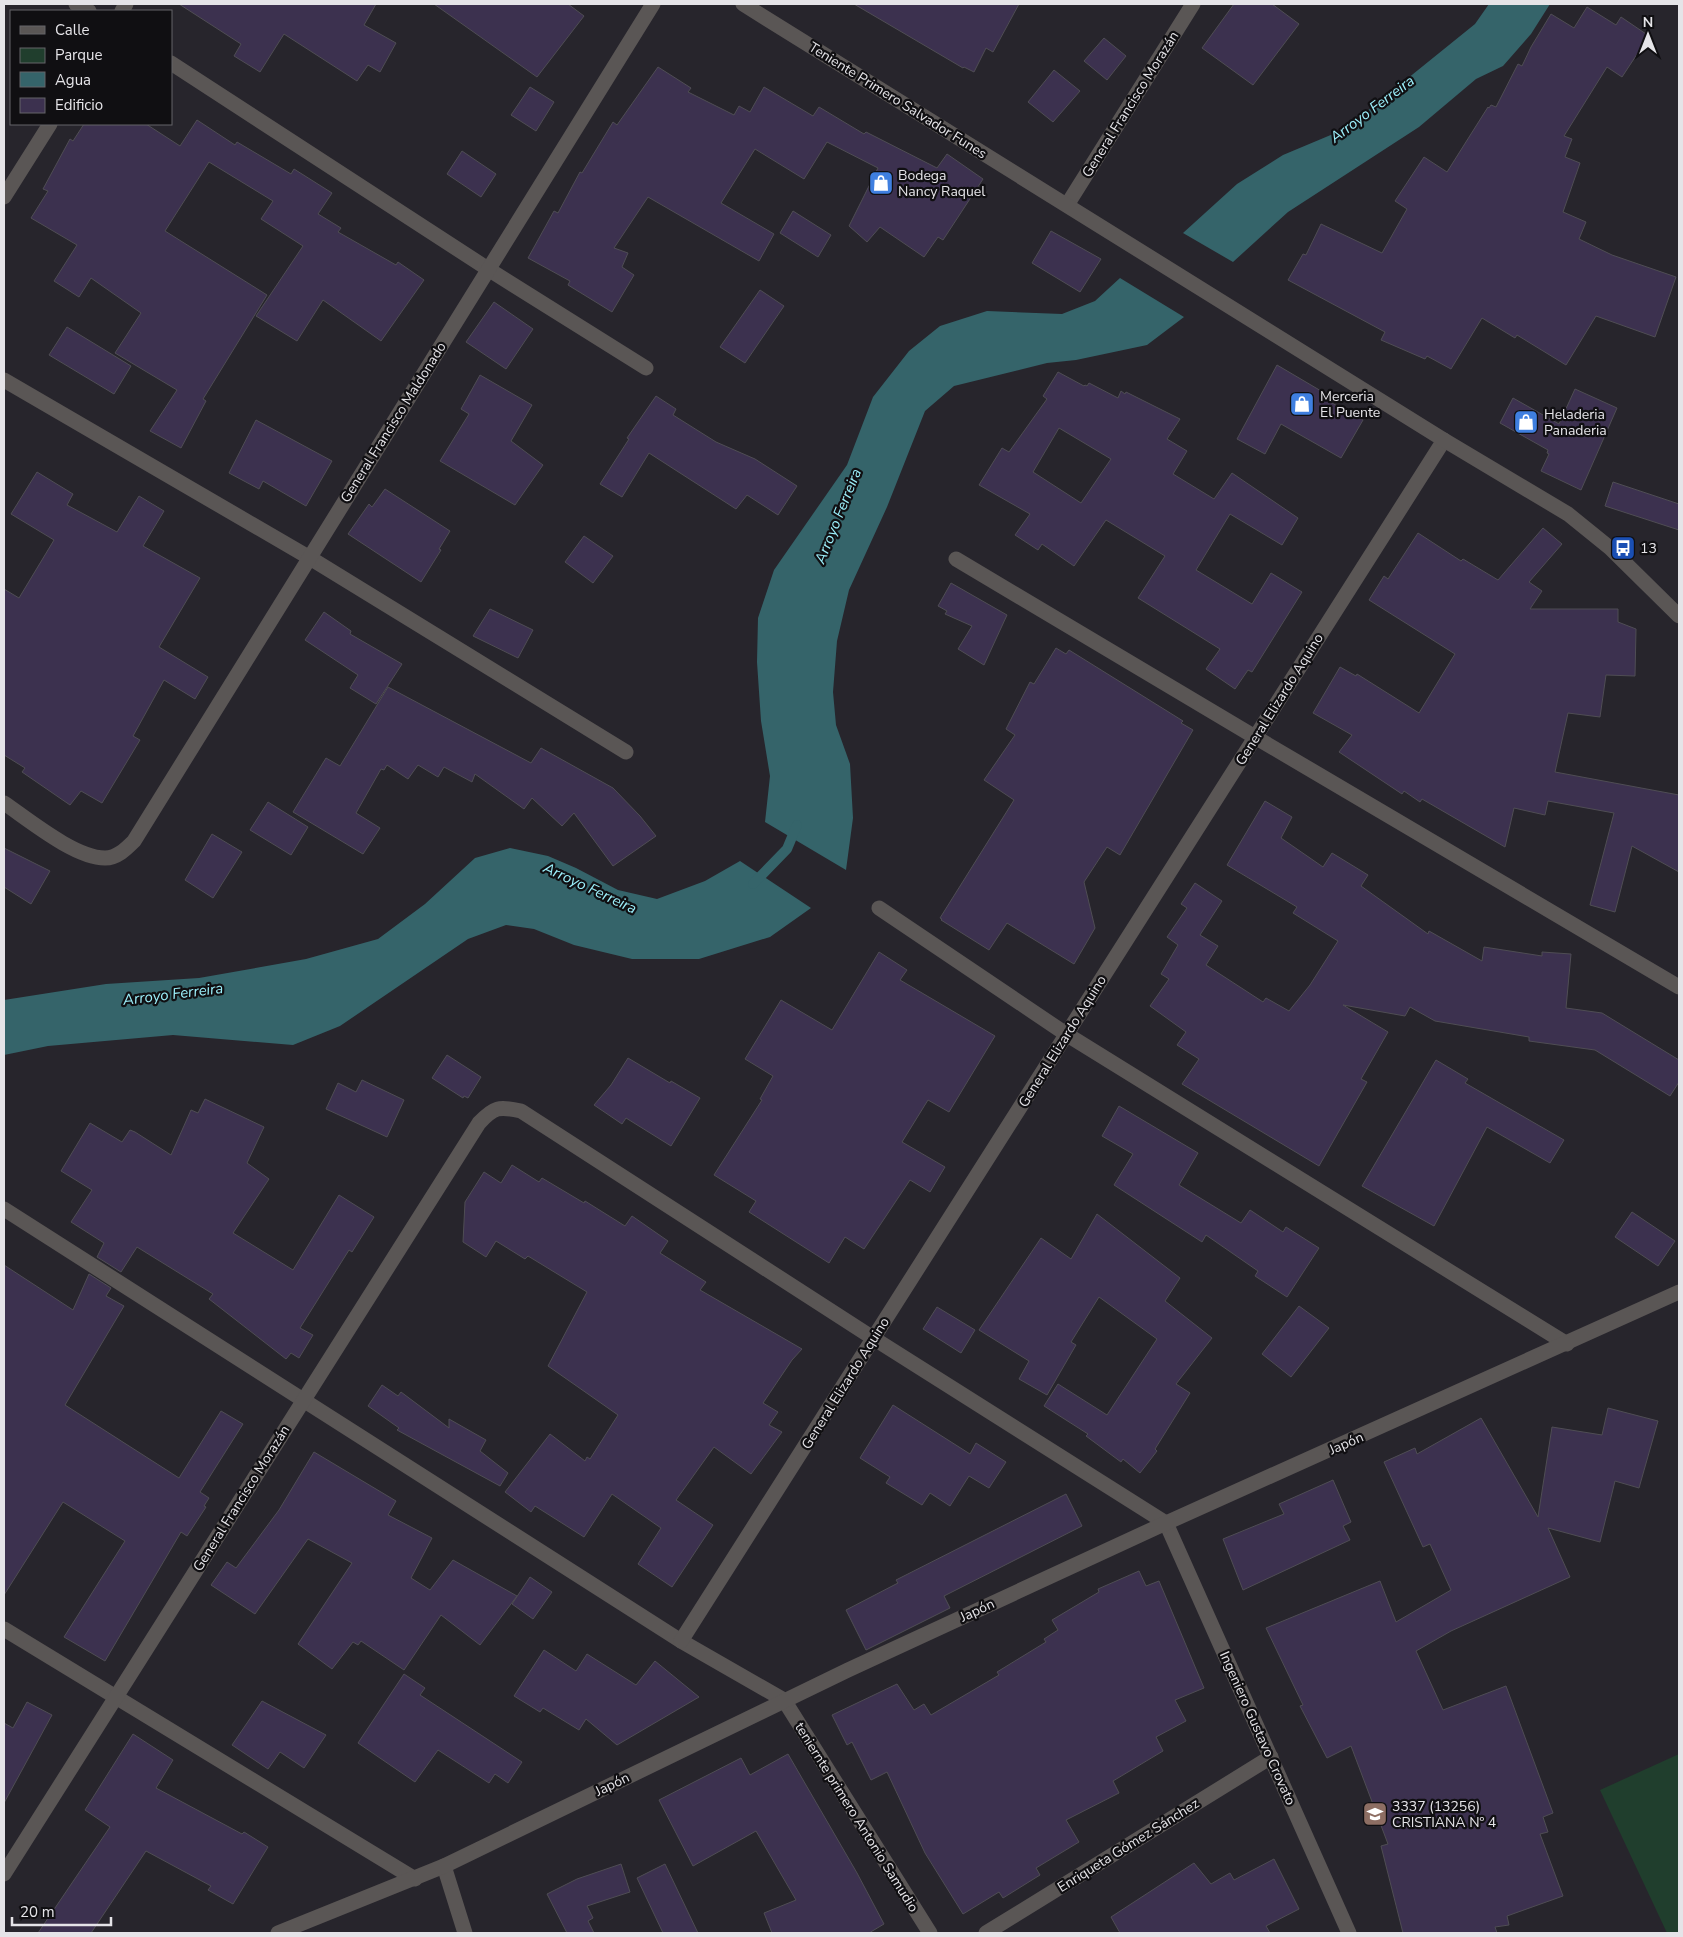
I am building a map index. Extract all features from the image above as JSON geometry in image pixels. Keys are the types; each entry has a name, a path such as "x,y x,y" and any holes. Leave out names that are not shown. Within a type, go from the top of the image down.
{"street":[{"path":"76,4 87,10"},
{"name":"General Francisco Maldonado","path":"4,803 77,851 104,858 124,851 134,841 653,4"},
{"name":"Teniente Primero Salvador Funes","path":"743,4 1444,440 1568,514 1610,548 1679,616"},
{"name":"General Francisco Morazán","path":"1067,205 1193,4"},
{"path":"172,65 488,269 646,368"},
{"path":"4,197 49,125"},
{"path":"4,380 310,558 626,752"},
{"name":"General Elizardo Aquino","path":"681,1642 1444,440"},
{"path":"956,559 1679,987"},
{"path":"879,908 1066,1034 1567,1344"},
{"name":"General Francisco Morazán","path":"4,1874 478,1123 490,1111 504,1107 521,1111 874,1338"},
{"path":"4,1209 681,1642 784,1700"},
{"name":"Japón","path":"278,1933 444,1866 784,1700 1166,1523 1679,1292"},
{"path":"874,1338 1166,1523"},
{"name":"Ingeniero Gustavo Crovato","path":"1166,1523 1349,1933"},
{"path":"4,1629 415,1879"},
{"name":"teniernte primero Antonio Samudio","path":"784,1700 930,1933"},
{"name":"Enriqueta Gómez Sánchez","path":"986,1933 1271,1757"},
{"path":"444,1866 465,1933"},
{"path":"292,1933 315,1919"}],"green space":[{"path":"1679,1754 1679,1933 1667,1933 1600,1790"}],"water":[{"path":"1489,4 1550,4 1531,34 1503,66 1476,79 1419,127 1288,212 1233,262 1183,233 1237,184 1283,155 1345,129 1475,24"},
{"path":"1120,278 1184,317 1147,345 1076,360 1047,363 954,386 925,411 887,507 849,590 837,641 833,692 836,725 850,764 853,818 846,870 765,822 770,776 761,721 757,662 758,618 774,570 847,465 873,397 909,351 940,326 987,311 1062,314 1095,301"},
{"path":"510,848 548,856 618,890 657,899 705,881 740,861 811,908 770,937 699,959 632,959 574,945 534,929 506,925 468,939 340,1026 293,1045 173,1035 48,1046 4,1055 4,1000 106,984 199,978 306,959 378,939 425,904 475,858"}],"building":[{"path":"179,4 376,4 364,25 396,43 380,72 368,65 357,81 284,34 260,72 234,56 241,44"},
{"path":"434,4 568,4 584,16 537,77"},
{"path":"854,4 1019,4 993,52 986,48 974,72 963,68"},
{"path":"1234,4 1272,4 1299,24 1253,85 1202,48"},
{"path":"1587,7 1616,25 1621,17 1649,36 1622,77 1607,67 1564,136 1572,139 1565,157 1580,163 1563,212 1586,222 1579,239 1612,255 1676,277 1655,337 1596,316 1566,365 1517,335 1515,338 1482,318 1451,369 1427,356 1425,359 1381,340 1385,332 1288,280 1303,254 1306,255 1321,224 1382,253 1407,209 1395,201 1424,157 1447,172 1488,107 1491,105 1496,107 1518,64 1522,66 1551,14 1574,28"},
{"path":"1104,38 1126,56 1107,80 1084,61"},
{"path":"658,67 691,88 688,92 734,115 739,106 750,112 764,87 813,116 819,107 864,134 866,132 937,168 947,154 983,179 943,240 938,237 924,257 880,227 867,242 849,226 878,168 827,142 804,179 755,149 721,203 774,234 759,261 648,197 614,248 628,253 622,267 634,275 612,312 568,285 570,281 528,258 554,211 558,213 580,172 582,173 613,122 617,125"},
{"path":"1054,70 1080,91 1053,122 1028,102"},
{"path":"530,87 554,102 536,131 511,115"},
{"path":"197,120 235,145 237,142 291,174 294,169 332,193 318,214 341,228 338,232 396,265 398,262 424,280 381,341 323,300 297,341 256,316 303,246 261,219 273,201 209,162 165,231 267,295 203,399 206,401 181,448 150,431 177,390 115,353 141,313 91,278 79,297 54,281 77,245 31,218 48,191 43,189 70,139 73,141 83,125 148,125 180,146"},
{"path":"462,151 496,174 481,197 447,174"},
{"path":"793,211 831,235 818,257 780,233"},
{"path":"1051,231 1101,259 1080,292 1032,263"},
{"path":"760,290 784,306 745,363 720,347"},
{"path":"494,302 533,329 506,369 466,342"},
{"path":"67,327 131,366 114,394 49,355"},
{"path":"1277,365 1333,398 1330,402 1363,420 1341,458 1281,424 1265,454 1237,439"},
{"path":"1058,372 1084,386 1087,386 1089,383 1118,398 1121,391 1125,394 1126,392 1180,419 1167,439 1187,451 1173,474 1214,499 1232,473 1298,518 1282,545 1230,514 1196,570 1252,604 1271,573 1302,592 1252,672 1248,670 1235,689 1206,669 1220,649 1138,598 1165,556 1106,520 1074,566 1042,544 1038,550 1015,535 1030,514 979,485 1002,448 1009,452 1047,399 1043,396","holes":["1059,428 1111,459 1081,503 1033,472"]},
{"path":"480,375 532,405 511,441 543,465 515,505 440,461 469,414 461,409"},
{"path":"1575,389 1617,408 1581,490 1541,471 1549,454 1547,453 1548,450 1500,423 1513,398 1559,424"},
{"path":"656,396 676,409 673,415 716,442 755,459 797,486 778,515 747,495 736,509 649,453 622,497 600,484 629,439 627,438"},
{"path":"256,420 332,461 306,506 263,481 259,489 229,473"},
{"path":"37,472 73,494 67,505 117,532 139,496 164,511 143,546 200,578 159,647 208,677 195,699 164,680 133,736 140,740 102,803 81,791 70,805 22,772 25,768 4,755 4,589 19,598 54,540 11,514"},
{"path":"1613,482 1679,504 1679,530 1605,506"},
{"path":"385,489 450,531 439,549 441,550 421,582 348,534 369,504 372,507"},
{"path":"1543,528 1562,544 1529,582 1542,591 1530,609 1618,609 1618,622 1636,629 1635,676 1606,675 1600,717 1568,713 1555,772 1679,795 1679,872 1632,846 1615,912 1590,905 1614,813 1548,801 1545,815 1514,808 1505,847 1422,799 1420,802 1404,791 1402,794 1339,752 1352,735 1313,713 1340,667 1356,676 1357,674 1419,713 1455,654 1369,600 1384,576 1388,579 1418,533 1461,561 1463,559 1498,580"},
{"path":"584,536 613,556 593,583 565,562"},
{"path":"951,583 1007,615 984,665 958,649 972,626 945,614 947,611 938,606"},
{"path":"490,609 533,630 518,658 473,636"},
{"path":"324,612 351,631 350,634 402,664 376,704 350,688 358,675 305,640"},
{"path":"1056,648 1066,654 1069,650 1183,721 1181,723 1193,730 1120,855 1107,847 1084,882 1095,928 1074,964 1007,923 989,950 940,918 1014,800 984,780 1015,735 1006,729 1030,682 1034,684"},
{"path":"388,687 531,763 541,748 613,788 656,836 613,866 574,813 562,826 532,798 524,809 475,774 472,782 444,767 438,777 418,765 408,779 387,765 384,770 381,769 356,813 380,828 363,854 293,812 326,758 340,766"},
{"path":"1265,801 1292,817 1281,838 1323,867 1332,853 1368,875 1361,886 1428,934 1429,931 1482,961 1484,947 1542,956 1542,952 1571,954 1566,1008 1602,1013 1679,1060 1679,1082 1670,1096 1595,1050 1529,1041 1529,1037 1435,1021 1410,1007 1405,1016 1343,1005 1388,1032 1361,1079 1367,1082 1319,1166 1182,1084 1199,1059 1177,1045 1186,1032 1150,1006 1169,979 1161,974 1178,945 1167,937 1187,908 1181,904 1195,883 1222,901 1200,935 1218,946 1206,965 1263,1002 1266,998 1289,1011 1310,985 1338,941 1293,913 1297,907 1227,865"},
{"path":"268,802 308,827 291,855 250,830"},
{"path":"212,834 242,852 213,898 185,880"},
{"path":"4,848 50,871 31,904 4,887"},
{"path":"879,952 907,970 900,980 995,1036 949,1112 928,1100 902,1142 945,1167 930,1192 910,1180 864,1249 845,1237 829,1263 749,1212 756,1201 714,1175 762,1100 760,1099 773,1076 745,1059 781,1000 832,1030"},
{"path":"447,1055 481,1077 468,1098 464,1096 463,1098 432,1078"},
{"path":"628,1058 700,1098 671,1146 626,1118 622,1124 594,1105 611,1085"},
{"path":"1436,1060 1468,1079 1465,1083 1564,1140 1550,1163 1487,1127 1434,1226 1362,1186"},
{"path":"362,1080 404,1100 387,1137 326,1109 338,1083 356,1092"},
{"path":"205,1099 264,1127 247,1163 269,1179 233,1233 293,1270 339,1195 374,1217 352,1252 349,1250 300,1328 313,1335 299,1358 291,1353 286,1359 209,1299 213,1294 137,1247 121,1272 97,1257 104,1243 71,1222 92,1190 61,1171 90,1123 122,1142 130,1130 171,1155 191,1110 198,1113"},
{"path":"1119,1106 1198,1153 1179,1185 1241,1223 1250,1210 1283,1232 1286,1227 1319,1248 1287,1297 1255,1276 1258,1271 1206,1235 1202,1242 1114,1185 1133,1154 1102,1136"},
{"path":"512,1165 539,1182 542,1178 584,1203 585,1201 625,1226 632,1216 668,1241 660,1253 706,1282 700,1290 802,1349 792,1360 763,1403 778,1412 769,1425 782,1432 751,1474 714,1447 676,1500 713,1525 672,1587 638,1564 661,1528 612,1494 584,1537 535,1506 531,1512 505,1492 550,1434 585,1461 587,1457 590,1459 618,1415 548,1366 587,1292 528,1256 525,1259 496,1241 486,1257 463,1242 465,1202 484,1172 501,1183"},
{"path":"1632,1212 1675,1241 1658,1266 1615,1237"},
{"path":"1097,1214 1180,1278 1165,1301 1212,1338 1176,1384 1190,1393 1155,1449 1157,1451 1140,1473 1123,1459 1121,1462 1086,1436 1088,1434 1044,1406 1058,1384 1107,1415 1157,1339 1099,1297 1071,1342 1076,1345 1047,1395 1019,1379 1029,1361 979,1330 1041,1238 1071,1259"},
{"path":"4,1265 73,1310 89,1274 111,1288 106,1296 124,1306 65,1405 179,1478 221,1411 243,1424 200,1492 209,1498 204,1506 206,1507 187,1536 181,1532 105,1661 64,1637 125,1541 63,1502 4,1595"},
{"path":"1299,1306 1329,1328 1291,1377 1262,1354"},
{"path":"937,1307 975,1330 961,1353 923,1329"},
{"path":"382,1385 398,1396 401,1392 449,1428 449,1419 486,1440 480,1451 508,1473 500,1486 397,1430 399,1428 368,1406"},
{"path":"893,1405 970,1454 976,1443 1006,1462 989,1488 969,1476 950,1506 930,1493 922,1505 886,1483 890,1477 860,1458"},
{"path":"1608,1408 1658,1421 1639,1488 1615,1481 1600,1542 1548,1528 1570,1577 1451,1631 1416,1651 1443,1710 1506,1686 1553,1813 1543,1817 1548,1832 1540,1834 1563,1896 1507,1916 1509,1925 1495,1927 1497,1933 1403,1933 1381,1846 1388,1844 1351,1746 1327,1758 1300,1706 1303,1705 1266,1628 1380,1581 1396,1622 1451,1590 1430,1544 1423,1547 1384,1462 1415,1448 1417,1454 1481,1418 1538,1517 1552,1427 1602,1435"},
{"path":"314,1452 396,1501 388,1515 432,1538 411,1578 430,1590 453,1560 517,1596 480,1645 441,1615 404,1670 361,1641 358,1645 353,1642 332,1669 298,1644 352,1563 308,1539 255,1614 211,1585 227,1562 236,1568 279,1510"},
{"path":"1333,1480 1351,1522 1343,1526 1350,1540 1243,1590 1223,1539 1284,1514 1279,1504"},
{"path":"1066,1494 1082,1526 944,1596 950,1608 866,1650 846,1610 898,1583 896,1580"},
{"path":"1139,1571 1146,1586 1159,1581 1204,1688 1175,1700 1186,1721 1156,1737 1163,1751 1113,1781 1119,1793 1066,1820 1079,1842 1036,1868 1040,1875 1003,1898 999,1892 963,1914 925,1853 887,1772 871,1780 852,1742 847,1745 832,1715 897,1684 914,1710 924,1704 931,1715 999,1675 997,1672 1046,1642 1044,1639 1058,1630 1052,1620 1099,1592 1098,1589"},
{"path":"530,1577 552,1592 533,1619 512,1604"},
{"path":"544,1650 576,1671 587,1654 636,1685 655,1661 699,1697 617,1745 586,1719 579,1730 543,1708 540,1712 514,1696"},
{"path":"404,1674 425,1688 420,1695 522,1762 508,1783 495,1774 489,1783 438,1750 415,1782 358,1743"},
{"path":"262,1701 326,1735 304,1768 280,1752 268,1769 232,1745"},
{"path":"27,1702 52,1715 4,1803 4,1723 13,1728"},
{"path":"133,1734 173,1760 156,1788 242,1834 244,1832 268,1847 233,1904 208,1890 211,1886 146,1851 91,1933 38,1933 110,1827 85,1810"},
{"path":"788,1754 857,1873 884,1924 869,1933 772,1933 764,1913 796,1900 756,1831 693,1866 659,1800 741,1758 750,1775"},
{"path":"1274,1859 1299,1909 1266,1926 1270,1933 1120,1933 1111,1917 1194,1863 1211,1884 1230,1873 1234,1880"},
{"path":"621,1864 630,1892 587,1906 593,1918 588,1921 594,1933 567,1933 547,1894 577,1879"},
{"path":"665,1864 698,1933 663,1933 637,1878"}],"waterway":[{"name":"Arroyo Ferreira","path":"753,884 787,849 797,825"}],"place":[{"name":"Bodega Nancy Raquel","path":"881,183"},
{"name":"Merceria El Puente","path":"1302,404"},
{"name":"Heladeria Panaderia","path":"1526,422"},
{"name":"13","path":"1623,548"},
{"name":"3337 (13256) CRISTIANA Nº 4","path":"1375,1814"}]}
